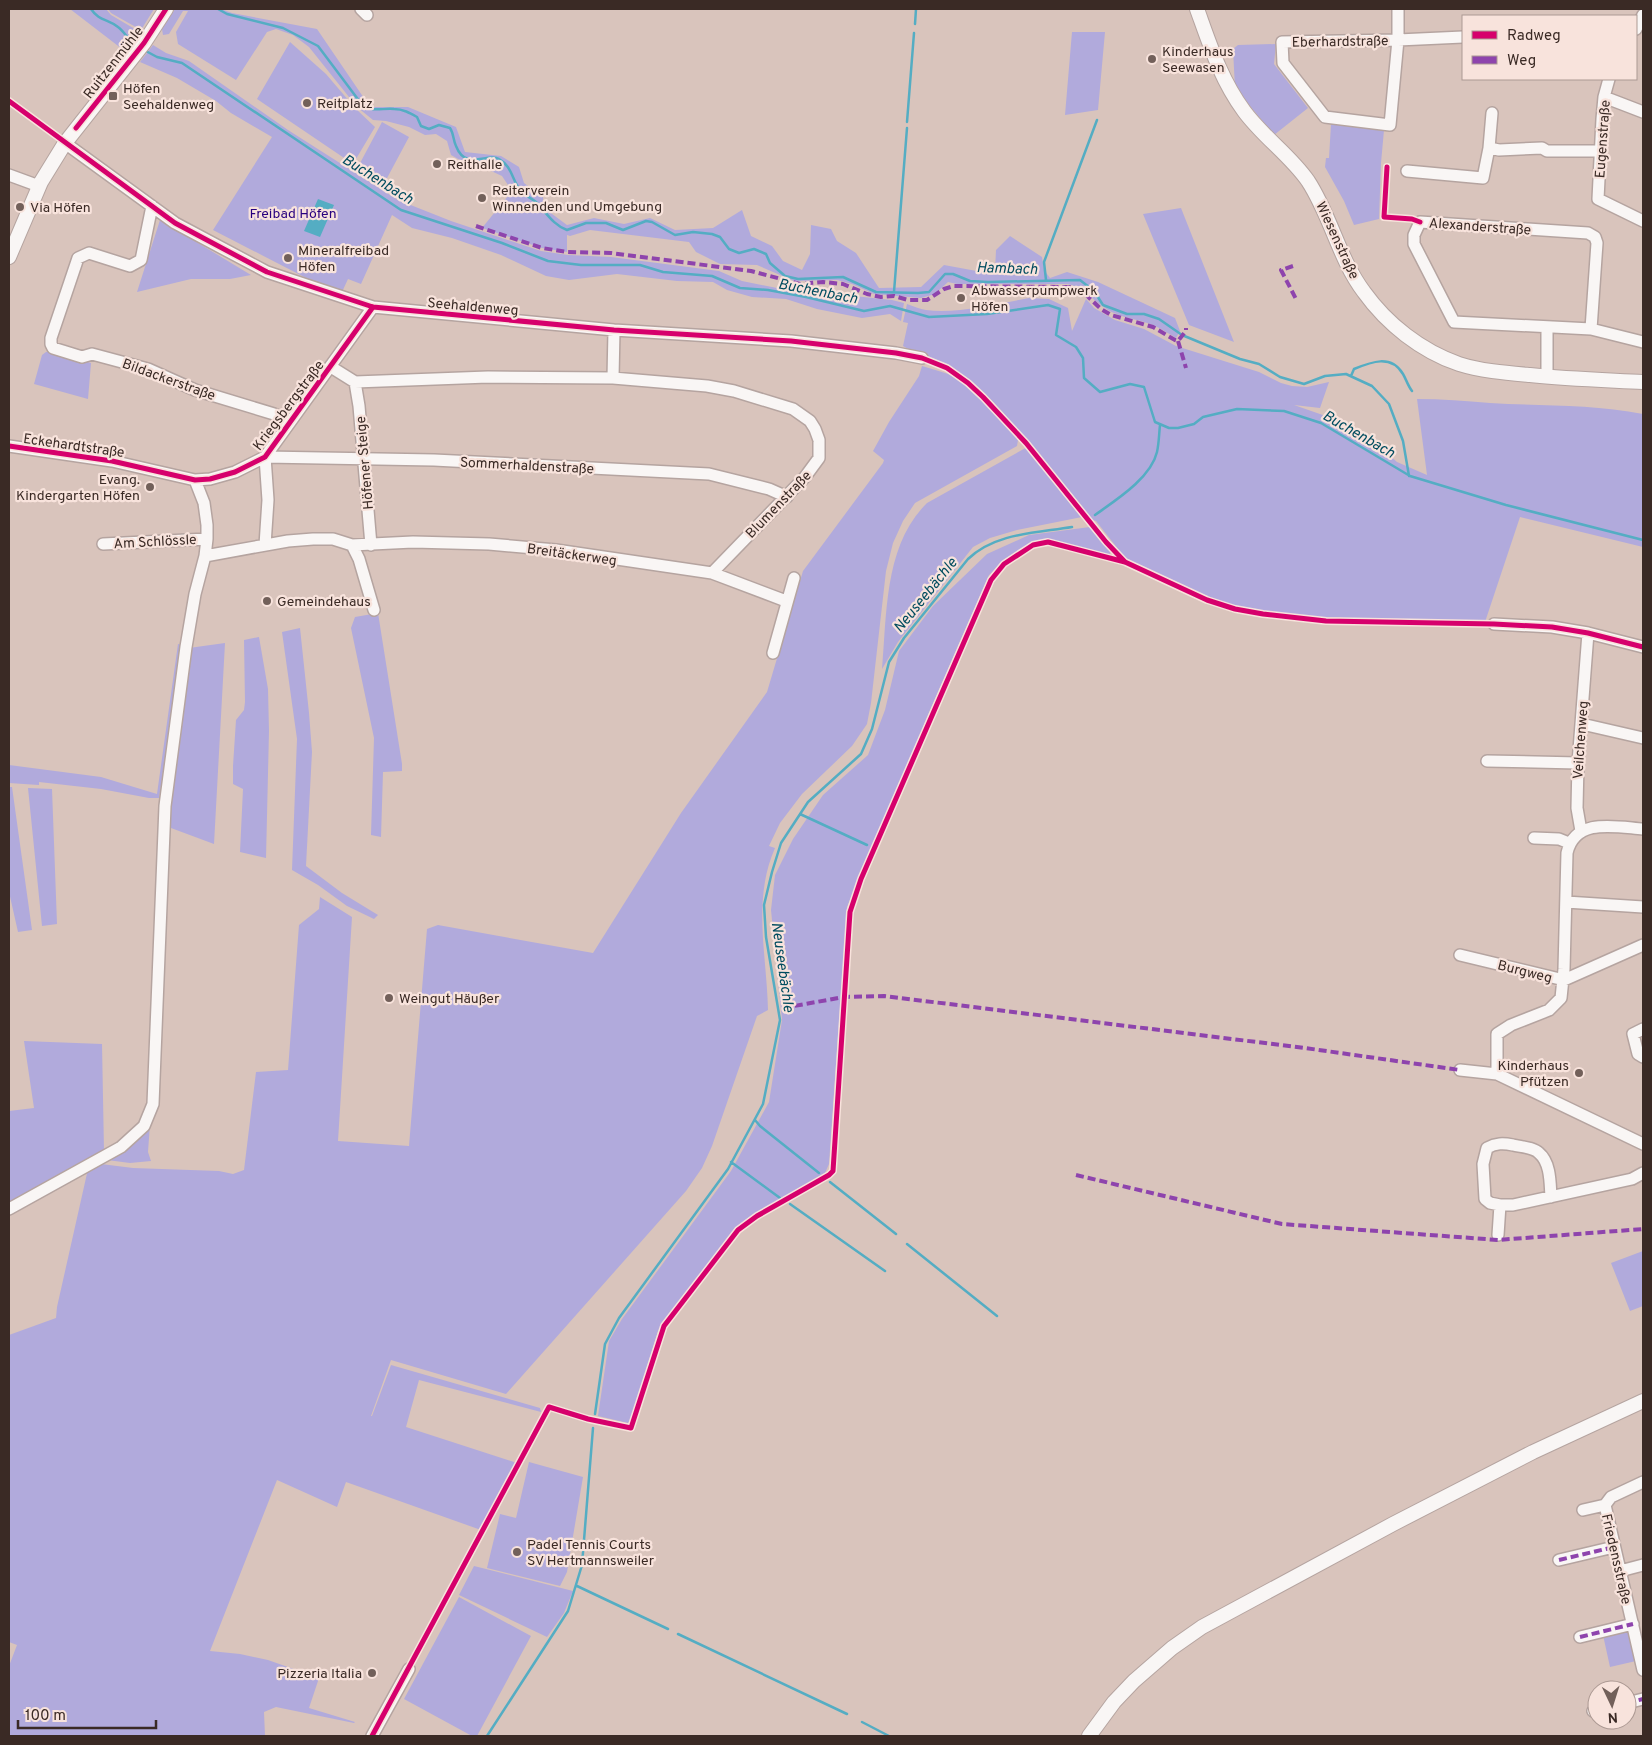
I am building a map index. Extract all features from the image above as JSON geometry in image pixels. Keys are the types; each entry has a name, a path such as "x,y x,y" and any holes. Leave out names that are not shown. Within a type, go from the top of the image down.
{"street":[{"name":"Ruitzenmühle","path":"9,258 39,186 67,140 135,55 166,9"},
{"name":"Wiesenstraße","path":"1197,9 1218,68 1228,87 1244,112 1306,179 1321,202 1342,252 1363,292 1390,324 1422,346 1459,364 1503,373 1643,382"},
{"name":"Eberhardstraße","path":"1398,9 1398,40 1390,125 1325,118 1283,63 1282,42 1398,40"},
{"path":"1637,27 1643,15"},
{"path":"1398,40 1462,37"},
{"name":"Eugenstraße","path":"1609,80 1604,97 1598,199 1643,221"},
{"path":"1604,97 1643,112"},
{"path":"1407,170 1483,178 1489,148 1492,113"},
{"name":"Seehaldenweg","path":"67,140 152,206 192,233 267,272 373,308 614,330 791,341 896,353 922,358"},
{"path":"1489,148 1499,150 1542,148 1547,151 1601,151"},
{"path":"9,175 39,186"},
{"name":"Bildackerstraße","path":"152,206 141,260 130,266 89,253 78,258 51,338 53,348 82,358 92,354 148,369 195,390 274,414 290,422"},
{"name":"Alexanderstraße","path":"1420,222 1588,234 1594,237 1597,244 1591,329 1547,327 1454,322 1414,244 1414,235 1420,222"},
{"name":"Kriegsbergstraße","path":"195,480 210,479 235,472 265,457 373,308"},
{"path":"1546,377 1547,327"},
{"path":"1591,329 1643,342"},
{"path":"613,378 614,330"},
{"path":"331,367 355,382"},
{"name":"Blumenstraße","path":"355,382 488,378 613,378 707,386 734,391 772,402 802,414 810,422 817,434 820,449 819,458 813,468 787,497 712,573"},
{"name":"Höfener Steige","path":"355,382 359,406 371,545"},
{"name":"Eckehardtstraße","path":"9,446 112,461 195,480"},
{"path":"265,457 268,500 265,545"},
{"name":"Sommerhaldenstraße","path":"265,457 434,460 709,474 769,489 787,497"},
{"path":"9,1209 121,1147 144,1126 153,1104 165,806 186,646 207,539 204,503 195,480"},
{"name":"Am Schlössle","path":"103,544 207,539"},
{"name":"Breitäckerweg","path":"205,556 288,541 313,539 333,539 352,545 413,542 498,545 556,550 712,573 786,602"},
{"path":"352,545 359,559 374,610"},
{"path":"773,653 794,578"},
{"path":"1494,624 1552,627 1588,633 1643,647"},
{"name":"Veilchenweg","path":"1581,831 1577,808 1578,763 1588,633"},
{"path":"1582,724 1643,738"},
{"path":"1487,761 1578,763"},
{"path":"1497,1074 1497,1034 1511,1025 1548,1010 1561,998 1564,980 1567,852 1569,843 1581,831 1593,827 1643,829"},
{"path":"1534,838 1559,839 1569,843"},
{"path":"1566,902 1643,906"},
{"name":"Burgweg","path":"1460,955 1564,980 1643,945"},
{"path":"1643,1029 1633,1034 1638,1054 1643,1057"},
{"path":"1460,1070 1497,1074 1643,1144"},
{"path":"1551,1197 1546,1164 1539,1153 1530,1148 1498,1143 1487,1148 1484,1154 1483,1171 1485,1199 1490,1203 1500,1205 1513,1206 1632,1179 1643,1173"},
{"path":"1498,1235 1500,1205"},
{"path":"1089,1736 1114,1702 1134,1681 1165,1653 1202,1627 1393,1524 1508,1465 1643,1401"},
{"name":"Friedensstraße","path":"1584,1510 1605,1505 1612,1497 1643,1482"},
{"name":"Friedensstraße","path":"1605,1505 1633,1624 1640,1645 1643,1670"},
{"path":"1559,1560 1614,1547"},
{"path":"1620,1570 1643,1565"},
{"path":"1580,1637 1633,1624"},
{"path":"372,1736 409,1669"}],"green space":[{"path":"70,9 106,9 111,15 140,32 126,52"},
{"path":"108,9 154,9 141,30 111,13"},
{"path":"175,9 221,9 232,13 317,29 370,107 408,107 456,127 465,152 501,156 519,167 524,183 543,197 544,208 567,225 594,218 624,224 650,218 675,230 713,228 742,210 751,236 772,246 783,261 802,270 810,254 811,225 831,229 837,241 856,253 879,288 921,287 944,265 982,272 995,271 996,250 1010,236 1042,257 1044,270 1050,278 1067,272 1098,282 1175,318 1180,331 1176,338 1150,324 1114,313 1075,286 1068,284 957,284 948,282 935,294 921,298 874,294 852,284 837,280 794,281 757,265 720,264 696,252 689,242 590,230 570,236 567,235 567,252 542,248 482,228 512,191 502,176 489,170 476,169 451,155 447,141 436,134 425,135 409,127 373,120 357,107 309,47 293,35 276,29 267,32 236,80 178,44 176,32 188,11 183,11 169,34 163,35 162,29"},
{"path":"1072,32 1105,32 1098,110 1065,115"},
{"name":"Reitplatz","path":"290,42 326,74 355,108 375,127 353,164 257,99"},
{"path":"1276,44 1274,64 1308,108 1274,135 1235,88 1233,49 1238,45"},
{"name":"Freibad Höfen","path":"153,45 166,53 189,61 288,130 398,200 451,221 541,251 568,255 611,257 719,271 742,281 777,288 892,300 904,303 901,321 890,314 862,318 817,309 786,299 752,297 727,290 713,282 677,281 617,274 569,280 546,276 501,255 452,238 412,228 392,215 361,284 348,279 342,292 314,282 213,230 272,137 177,78 140,62"},
{"name":"Reitplatz","path":"382,122 409,137 386,180 359,165"},
{"path":"1331,124 1384,130 1379,219 1354,225 1344,201 1325,167 1326,158 1329,158"},
{"path":"1181,208 1234,342 1189,325 1143,214"},
{"path":"160,220 251,275 230,279 191,279 137,292"},
{"path":"1029,298 1049,299 1068,308 1072,331 1086,299 1094,308 1115,320 1144,329 1176,346 1259,372 1281,383 1307,387 1329,382 1320,408 1294,405 1340,421 1365,434 1397,462 1427,475 1417,399 1586,407 1643,414 1643,547 1520,517 1485,622 1432,622 1301,616 1236,607 1184,588 1126,559 1096,521 1082,517 1017,530 990,538 973,547 898,642 882,669 890,581 895,559 913,520 927,503 1031,445 993,402 972,382 944,363 903,346 908,323 903,322 907,304 926,310 951,311"},
{"path":"51,351 91,363 88,399 34,384 42,355"},
{"path":"922,366 948,374 967,386 1018,440 1017,446 915,503 903,521 893,543 886,571 867,724 852,746 802,794 780,823 769,846 775,848 768,868 762,908 768,1010 757,1016 712,1146 702,1168 686,1191 506,1394 391,1360 371,1416 391,1365 540,1408 541,1412 419,1380 406,1427 517,1463 481,1530 346,1482 337,1507 277,1480 210,1651 240,1654 268,1660 319,1678 309,1708 355,1722 276,1707 264,1712 265,1736 9,1736 9,1666 17,1645 9,1642 9,1335 56,1318 88,1169 101,1164 133,1168 219,1171 233,1174 244,1170 256,1072 288,1070 299,925 319,909 320,897 352,917 338,1141 409,1146 427,929 438,925 593,953 681,813 767,692 803,571 883,463 884,460 873,451 889,422 919,376"},
{"path":"1090,527 1111,552 1108,556 1048,540 1032,543 1005,560 989,575 847,907 829,1164 825,1173 736,1228 658,1331 631,1419 628,1423 598,1416 609,1341 622,1319 731,1171 769,1102 782,1020 771,910 775,875 793,839 823,795 868,755 885,710 899,651 933,606 987,554 1029,535"},
{"path":"378,613 402,764 402,771 383,772 381,837 371,835 374,738 351,628 355,617"},
{"path":"300,628 312,752 306,866 342,893 378,915 374,919 347,906 318,885 292,870 297,739 282,632"},
{"path":"259,637 268,689 266,858 240,852 243,789 233,784 236,720 244,710 245,702 244,640"},
{"path":"225,643 214,844 171,828 166,823 189,648"},
{"path":"178,644 182,645 159,798 39,782 39,785 9,783 9,765 101,777 157,794"},
{"path":"9,787 12,787 32,930 18,932 9,892"},
{"path":"28,788 52,789 57,924 42,926"},
{"path":"24,1041 102,1044 104,1151 9,1204 9,1111 34,1108"},
{"path":"150,1124 148,1152 151,1161 130,1163 107,1160"},
{"path":"1643,1251 1643,1306 1630,1311 1611,1263"},
{"path":"529,1462 583,1477 567,1572 560,1586 487,1568 500,1514 516,1518"},
{"path":"474,1566 573,1591 564,1613 547,1637 459,1595"},
{"path":"459,1597 531,1636 477,1736 472,1736 404,1699"},
{"path":"1629,1629 1636,1661 1610,1667 1603,1635"}],"water":[{"path":"318,199 334,205 320,237 304,231"},
{"path":"326,246 336,251 333,255 326,256 323,249"}],"waterway":[{"name":"Buchenbach","path":"91,9 100,18 114,24 135,45"},
{"name":"Hambach","path":"218,9 227,14 283,28 318,46 363,106 374,109 403,110 417,117 421,126 429,129 439,125 450,128 456,146 460,154 465,158 477,160 494,157 499,159 507,165 522,192 536,202 554,222 567,230 586,223 606,223 623,230 646,221 652,222 675,235 693,232 712,234 720,237 729,249 739,253 754,249 766,254 770,263 785,276 798,279 843,277 876,292 929,292 945,274 953,274 970,281 988,282 1080,280 1094,291 1103,305 1127,314 1144,314 1159,319 1182,335 1240,359 1259,364 1280,377 1304,384 1325,376 1346,374 1372,386 1389,404 1403,441 1409,476"},
{"path":"915,24 916,9"},
{"path":"907,122 914,33"},
{"name":"Buchenbach","path":"144,50 157,57 182,63 401,210 502,243 548,261 581,265 640,265 663,272 712,276 740,288 768,290 806,297 864,311 890,306 929,317 987,314 1048,305 1060,309 1056,335 1076,347 1083,358 1084,378 1100,392 1130,384 1144,387 1155,422 1169,428 1194,424 1203,417 1237,409 1284,411 1321,423 1410,476 1506,505 1643,540"},
{"path":"1046,280 1044,262 1097,120"},
{"path":"894,292 907,128"},
{"path":"1351,376 1354,369 1360,366 1380,361 1387,362 1398,368 1412,391"},
{"name":"Neuseebächle","path":"1095,515 1132,488 1148,471 1157,452 1160,425"},
{"name":"Neuseebächle","path":"595,1414 605,1344 619,1318 728,1169 763,1104 780,1020 766,937 764,905 781,843 808,802 861,754 872,729 889,662 904,638 968,559 979,550 1003,539 1017,535 1072,527"},
{"path":"800,814 867,845"},
{"path":"755,1120 819,1173"},
{"path":"731,1162 780,1198"},
{"path":"830,1182 896,1234"},
{"path":"790,1204 885,1271"},
{"path":"907,1244 997,1316"},
{"path":"487,1736 568,1611 582,1565 593,1428"},
{"path":"577,1586 668,1629"},
{"path":"678,1634 847,1714"},
{"path":"862,1722 889,1736"}],"marked path":[{"path":"476,226 542,248 567,252 611,253 751,271 800,284 823,282 843,284 867,294 881,297 894,296 908,300 927,300 944,289 954,286 1069,287 1083,292 1101,309 1111,315 1153,327 1175,340 1178,341 1186,331 1186,328"},
{"path":"1293,266 1281,270 1296,299"},
{"path":"1178,341 1186,368"},
{"path":"783,1008 844,997 884,996 1305,1048 1460,1070"},
{"path":"1076,1175 1282,1224 1498,1240 1643,1229"},
{"path":"1559,1560 1614,1547"},
{"path":"1580,1637 1633,1624"},
{"path":"1637,1700 1643,1699"}],"cycle path":[{"path":"76,128 144,43 166,9"},
{"path":"9,101 175,223 267,272 373,307 614,330 791,341 896,353 922,358 947,368 983,397 1026,443 1106,542 1125,562"},
{"path":"1387,167 1384,217 1412,219 1420,222"},
{"path":"9,446 112,461 195,480 210,479 235,472 265,457 373,307"},
{"path":"372,1736 549,1407 588,1419 631,1428 664,1326 738,1230 757,1216 833,1171 850,912 861,879 991,580 1004,564 1033,545 1048,542 1125,562 1207,600 1235,609 1263,614 1326,621 1552,627 1588,633 1643,647"}],"place":[{"name":"Kinderhaus Seewasen","path":"1152,59"},
{"name":"Höfen Seehaldenweg","path":"113,96"},
{"name":"Reitplatz","path":"307,103"},
{"name":"Reithalle","path":"437,164"},
{"name":"Reiterverein Winnenden und Umgebung","path":"482,198"},
{"name":"Via Höfen","path":"20,207"},
{"name":"Mineralfreibad Höfen","path":"288,258"},
{"name":"Abwasserpumpwerk Höfen","path":"961,298"},
{"name":"Evang. Kindergarten Höfen","path":"150,487"},
{"name":"Gemeindehaus","path":"267,601"},
{"name":"Weingut Häußer","path":"389,998"},
{"name":"Kinderhaus Pfützen","path":"1579,1073"},
{"name":"Padel Tennis Courts SV Hertmannsweiler","path":"517,1552"},
{"name":"Pizzeria Italia","path":"372,1673"}]}
